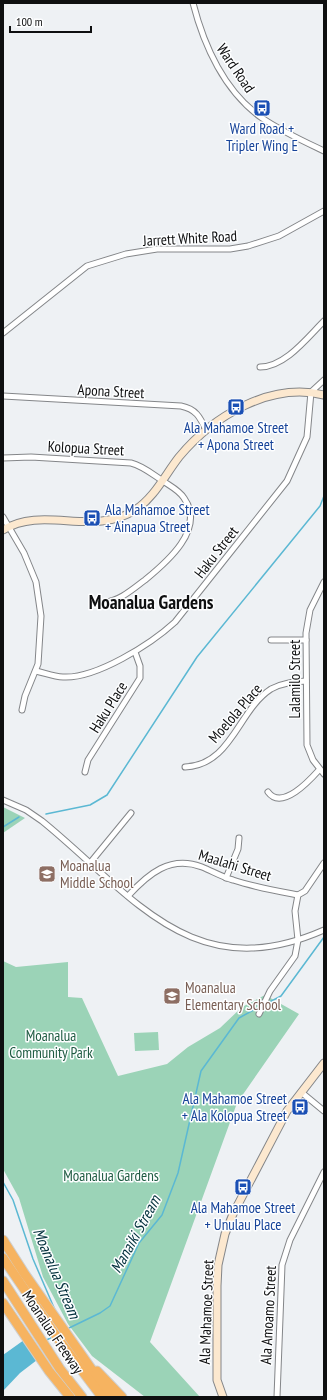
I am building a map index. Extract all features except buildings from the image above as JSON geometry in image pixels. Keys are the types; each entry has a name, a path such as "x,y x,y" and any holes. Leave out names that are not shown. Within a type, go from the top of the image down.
{"highway":[{"path":"3,1240 63,1338 111,1397"},
{"name":"Moanalua Freeway","path":"3,1258 44,1319 63,1338 102,1397"},
{"name":"Moanalua Freeway","path":"3,1281 29,1333 48,1352 82,1397"},
{"path":"3,1292 29,1333 39,1356 70,1397"},
{"path":"3,1303 29,1333"},
{"path":"63,1338 122,1397"}],"street":[{"name":"Ward Road","path":"193,3 200,31 208,50 232,89 242,100 273,125 324,151"},
{"name":"Jarrett White Road","path":"3,333 87,266 126,254 158,249 230,249 248,246 279,236 324,211"},
{"path":"260,367 271,366 283,361 324,321"},
{"path":"311,392 324,380"},
{"path":"6,528 30,520 94,523 117,519 140,506 150,497 185,450 206,430 233,412 258,400 283,392 311,392 324,395"},
{"name":"Haku Street","path":"36,670 63,677 77,676 135,652 162,634 175,622 287,481 307,437 311,392"},
{"name":"Apona Street","path":"3,396 181,406 193,410 199,416 206,430"},
{"name":"Kolopua Street","path":"3,458 31,457 131,463 142,466 177,490 186,502 190,521 186,535 173,554 160,568 119,598 105,602"},
{"path":"3,517 6,528 24,553 36,582 41,616 36,670 25,696 22,710"},
{"name":"Lalamilo Street","path":"324,582 310,610 306,640 307,745 310,755 319,770 324,774"},
{"path":"271,640 306,640"},
{"name":"Haku Place","path":"85,772 88,760 140,678 140,666 135,652"},
{"name":"Moelola Place","path":"185,767 202,764 223,748 238,731 256,703 270,690 285,683 306,681"},
{"path":"268,792 273,797 278,798 292,794 302,788 319,770"},
{"path":"3,800 38,818 150,915 171,928 193,938 215,945 237,948 260,948 298,940 324,930"},
{"path":"90,863 131,813"},
{"path":"226,878 238,849 239,838"},
{"path":"259,1014 268,995 295,956 298,940 295,917 298,895 305,892 324,863"},
{"name":"Maalahi Street","path":"128,896 150,873 162,867 174,864 200,866 226,878 298,895"},
{"name":"Ala Mahamoe Street","path":"223,1397 217,1385 216,1376 216,1286 222,1245 233,1214 282,1120 301,1092 324,1063"},
{"path":"301,1092 324,1111"},
{"name":"Ala Amoamo Street","path":"277,1397 282,1265 290,1240 324,1172"}],"green space":[{"path":"3,807 25,818 3,833"},
{"name":"Moanalua Gardens","path":"3,961 16,967 68,962 68,997 82,998 118,1076 167,1064 188,1047 220,1028 242,1007 265,995 299,1014 237,1103 150,1342 200,1397 145,1397 92,1356 68,1324 43,1277 19,1198 3,1169"},
{"path":"158,1032 159,1050 135,1051 134,1033"}],"water":[{"path":"24,1340 37,1360 20,1373 3,1391 3,1355"}],"waterway":[{"path":"46,814 90,805 107,795 197,657 320,506 324,496"},
{"path":"3,827 19,817"},
{"name":"Manaiki Stream","path":"266,1004 281,996 324,937"},
{"name":"Manaiki Stream","path":"67,1329 100,1313 110,1306 139,1243 162,1215 178,1173 201,1071 239,1018 261,1006"},
{"name":"Moanalua Stream","path":"3,1182 13,1200 33,1259 55,1310"},
{"name":"Moanalua Stream","path":"45,1341 52,1337"}],"place":[{"name":"Ward Road + Tripler Wing E","path":"262,108"},
{"name":"Ala Mahamoe Street + Apona Street","path":"236,407"},
{"name":"Ala Mahamoe Street + Ainapua Street","path":"92,518"},
{"name":"Moanalua Middle School","path":"47,874"},
{"name":"Moanalua Elementary School","path":"172,996"},
{"name":"Ala Mahamoe Street + Ala Kolopua Street","path":"300,1107"},
{"name":"Ala Mahamoe Street + Unulau Place","path":"243,1187"}],"district":[{"name":"Moanalua Gardens","path":"151,602"}],"park label":[{"name":"Moanalua Community Park","path":"51,1044"}]}
